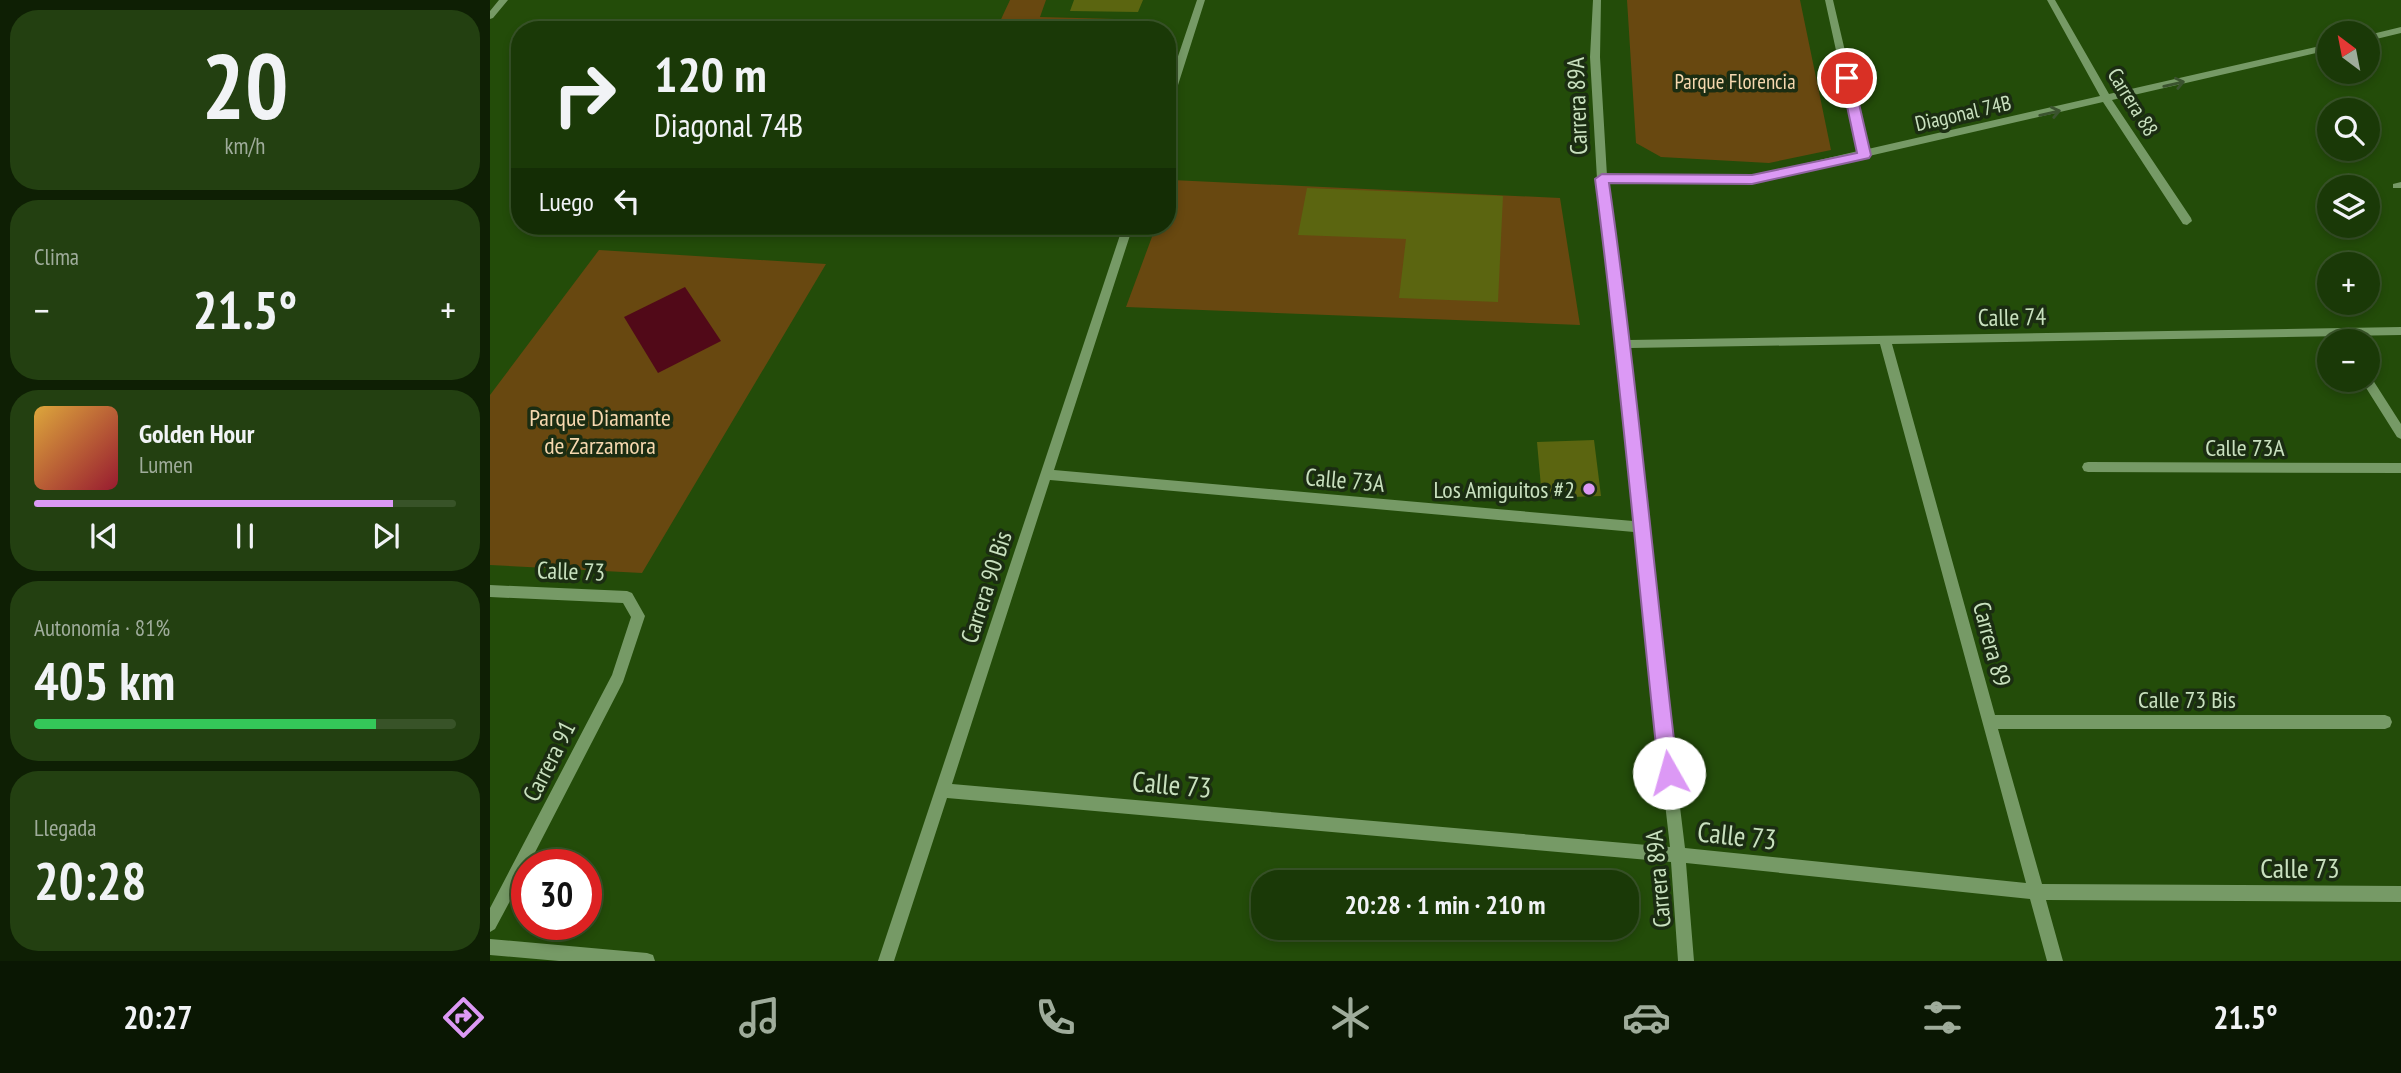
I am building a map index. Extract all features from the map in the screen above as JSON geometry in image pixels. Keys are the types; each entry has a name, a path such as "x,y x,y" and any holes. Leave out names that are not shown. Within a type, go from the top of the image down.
{"street":[{"path":"490,16 504,0"},
{"path":"1176,76 1201,0"},
{"name":"Carrera 89A","path":"1597,0 1595,57 1602,179 1624,344 1640,527 1678,855 1686,961"},
{"path":"1829,0 1864,155"},
{"name":"Carrera 88","path":"2051,0 2107,100 2188,221"},
{"path":"2380,35 2401,30"},
{"name":"Diagonal 74B","path":"1602,179 1752,179 2317,50"},
{"name":"Carrera 90 Bis","path":"887,961 1125,235"},
{"name":"Calle 74","path":"2380,333 2401,331"},
{"name":"Calle 74","path":"1624,344 2317,337"},
{"name":"Carrera 89","path":"1885,340 2055,961"},
{"path":"2375,392 2401,434"},
{"name":"Calle 73A","path":"2088,467 2401,468"},
{"name":"Calle 73A","path":"1047,475 1640,527"},
{"name":"Calle 73","path":"490,591 627,597 638,616"},
{"name":"Carrera 91","path":"490,924 618,677 638,616"},
{"name":"Calle 73 Bis","path":"1990,722 2385,722"},
{"name":"Calle 73","path":"943,790 1678,855 2036,892 2401,894"},
{"path":"490,947 647,961"}],"green space":[{"path":"1010,0 1046,0 1040,17 1153,20 1153,21 1000,21"},
{"name":"Parque Florencia","path":"1627,0 1800,0 1831,150 1769,163 1661,157 1636,143"},
{"path":"1176,180 1560,198 1580,325 1126,307 1153,235 1176,235"},
{"name":"Parque Diamante de Zarzamora","path":"599,250 826,264 642,573 490,565 490,395"}],"shaded area":[{"path":"685,287 721,341 658,373 624,317"}],"building":[{"path":"1074,0 1143,0 1138,12 1070,11"},
{"path":"1307,188 1503,196 1498,302 1399,298 1406,239 1298,235"},
{"path":"1594,440 1601,496 1542,498 1537,442"}],"place":[{"name":"Los Amiguitos #2","path":"1589,489"}],"route":[{"path":"1669,773 1640,527 1624,344 1602,179 1752,179 1864,155 1847,78"}]}
